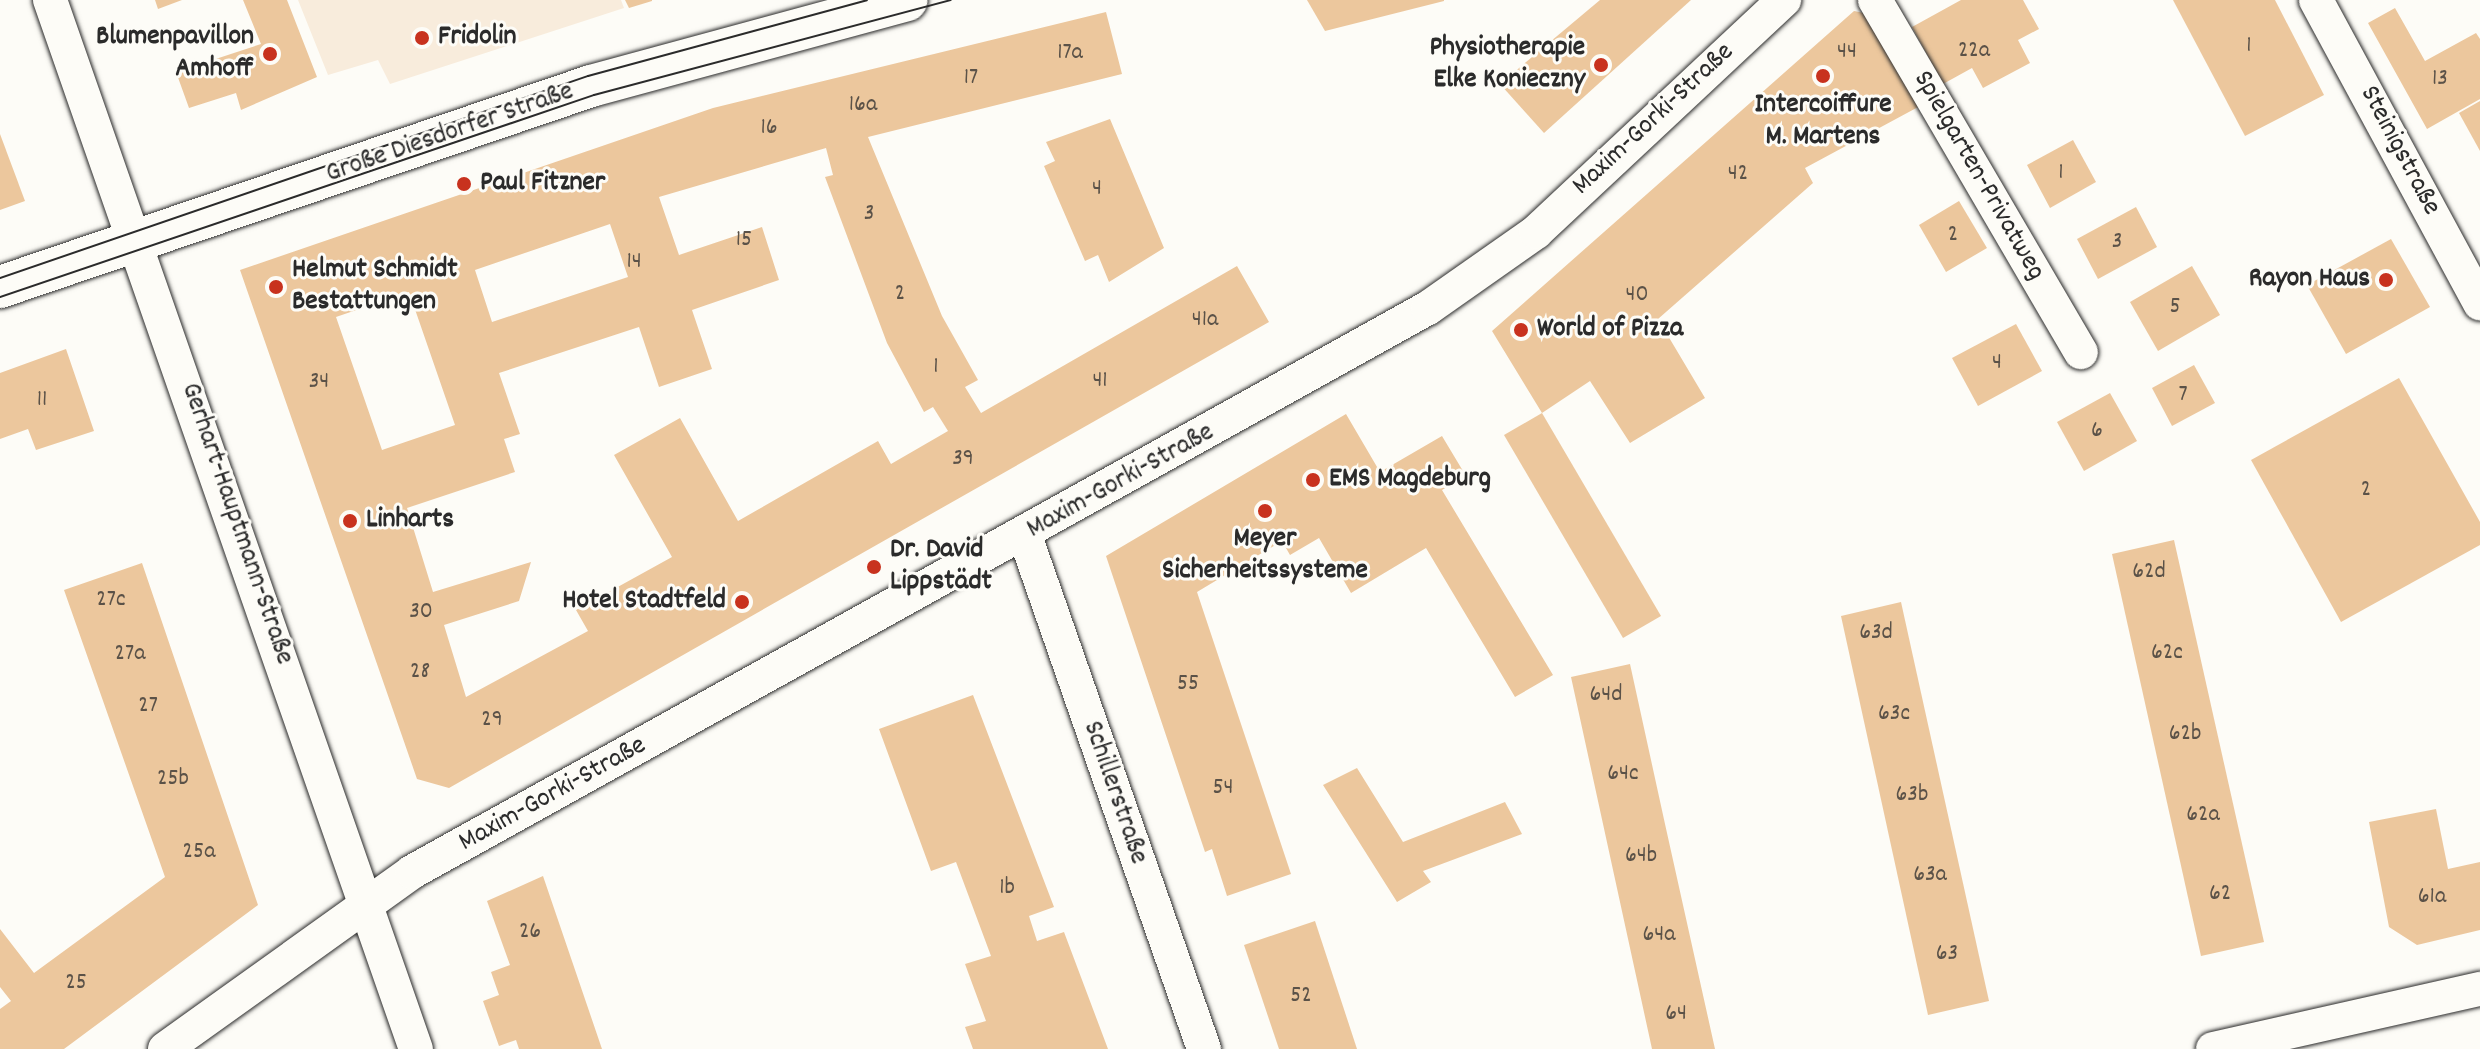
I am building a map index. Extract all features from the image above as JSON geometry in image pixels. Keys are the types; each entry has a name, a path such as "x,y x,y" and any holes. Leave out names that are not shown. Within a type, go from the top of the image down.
{"street":[{"name":"Gerhart-Hauptmann-Straße","path":"50,0 369,903 416,1049"},
{"name":"Große Diesdorfer Straße","path":"0,287 591,86 841,8 907,0"},
{"name":"Maxim-Gorki-Straße","path":"165,1049 412,872 1025,536 1428,308 1536,232 1784,0"},
{"name":"Spielgarten-Privatweg","path":"1875,0 2081,352"},
{"name":"Steinigstraße","path":"2316,0 2480,303"},
{"name":"Schillerstraße","path":"1025,536 1204,1049"},
{"path":"2213,1049 2480,989"}],"shaded area":[{"name":"Fridolin","path":"298,0 621,0 624,8 390,84 378,60 328,75"}],"building":[{"path":"155,0 182,0 158,9"},
{"name":"Blumenpavillon Amhoff","path":"243,0 287,0 317,77 241,110 236,93 189,108 176,72 261,44"},
{"path":"625,0 652,0 652,1 629,8"},
{"path":"1307,0 1444,0 1444,1 1325,31"},
{"path":"1600,0 1691,0 1544,133 1500,84"},
{"path":"1961,0 2023,0 2039,29 2018,40 2030,63 1983,88 1972,68 1943,84 1912,27"},
{"path":"2173,0 2275,0 2324,95 2245,136"},
{"path":"2395,8 2425,61 2476,33 2480,39 2480,99 2427,129 2368,23"},
{"path":"1854,11 1864,13 1920,106 1805,168 1813,183 1658,319 1705,398 1630,443 1590,381 1542,413 1492,331"},
{"path":"1106,12 1122,74 868,137 942,316 978,380 965,387 981,413 1237,266 1269,322 449,788 417,779 240,270 713,108","holes":["826,148 833,175 825,177 887,343 924,412 933,407 948,431 891,464 878,441 738,521 680,418 614,455 672,557 576,610 588,631 466,697 444,625 519,601 531,562 433,592 407,508 515,472 504,439 520,434 499,373 639,327 659,387 712,369 692,310 779,280 762,227 679,255 659,197","610,224 628,277 492,322 475,270","409,292 455,425 382,450 336,317"]},
{"path":"2480,101 2480,151 2459,113"},
{"path":"1110,119 1164,248 1109,282 1098,255 1085,261 1044,166 1055,161 1046,142"},
{"path":"0,134 25,201 0,210"},
{"path":"2073,140 2096,182 2050,208 2027,165"},
{"path":"1959,201 1987,248 1946,272 1919,225"},
{"path":"2136,207 2157,247 2098,279 2077,239"},
{"path":"2391,239 2430,307 2346,354 2307,285"},
{"path":"2192,266 2220,315 2158,351 2130,302"},
{"path":"2016,324 2042,371 1978,406 1952,358"},
{"path":"66,349 94,431 36,450 28,429 0,439 0,373"},
{"path":"2194,365 2215,403 2172,426 2152,388"},
{"path":"2399,378 2480,522 2480,545 2341,622 2251,460"},
{"path":"2110,393 2137,441 2084,471 2057,422"},
{"path":"1542,413 1661,616 1623,638 1504,435"},
{"path":"1346,414 1380,472 1442,436 1466,476 1442,490 1553,675 1515,697 1426,548 1351,593 1319,538 1290,555 1282,541 1197,592 1291,874 1227,896 1212,849 1205,852 1106,556"},
{"path":"2174,540 2264,942 2201,956 2112,554"},
{"path":"142,563 258,905 64,1049 0,1049 0,1009 11,1001 0,987 0,929 34,973 165,877 64,590"},
{"path":"1901,602 1989,1001 1928,1015 1841,616"},
{"path":"1630,664 1715,1049 1652,1049 1571,677"},
{"path":"973,695 1054,907 1029,916 1037,941 1064,932 1108,1049 973,1049 965,1027 986,1021 965,964 991,956 956,862 931,871 879,729"},
{"path":"1357,768 1403,842 1505,802 1522,834 1423,871 1431,882 1397,902 1323,785"},
{"path":"2436,809 2448,869 2480,862 2480,930 2417,945 2389,927 2369,822"},
{"path":"543,876 602,1049 519,1049 516,1040 499,1046 483,1001 499,995 491,972 510,965 487,901"},
{"path":"1315,921 1357,1049 1279,1049 1244,945"}],"tram line":[{"path":"0,278 588,76 867,0"},
{"path":"0,297 594,95 951,0"}],"place":[{"name":"Fridolin","path":"422,38"},
{"name":"Blumenpavillon Amhoff","path":"270,54"},
{"name":"Physiotherapie Elke Konieczny","path":"1601,65"},
{"name":"Intercoiffure M. Martens","path":"1823,76"},
{"name":"Paul Fitzner","path":"464,184"},
{"name":"Rayon Haus","path":"2386,280"},
{"name":"Helmut Schmidt Bestattungen","path":"276,287"},
{"name":"World of Pizza","path":"1521,330"},
{"name":"EMS Magdeburg","path":"1313,480"},
{"name":"Meyer Sicherheitssysteme","path":"1265,511"},
{"name":"Linharts","path":"350,521"},
{"name":"Dr. David Lippstädt","path":"874,567"},
{"name":"Hotel Stadtfeld","path":"742,602"}]}
